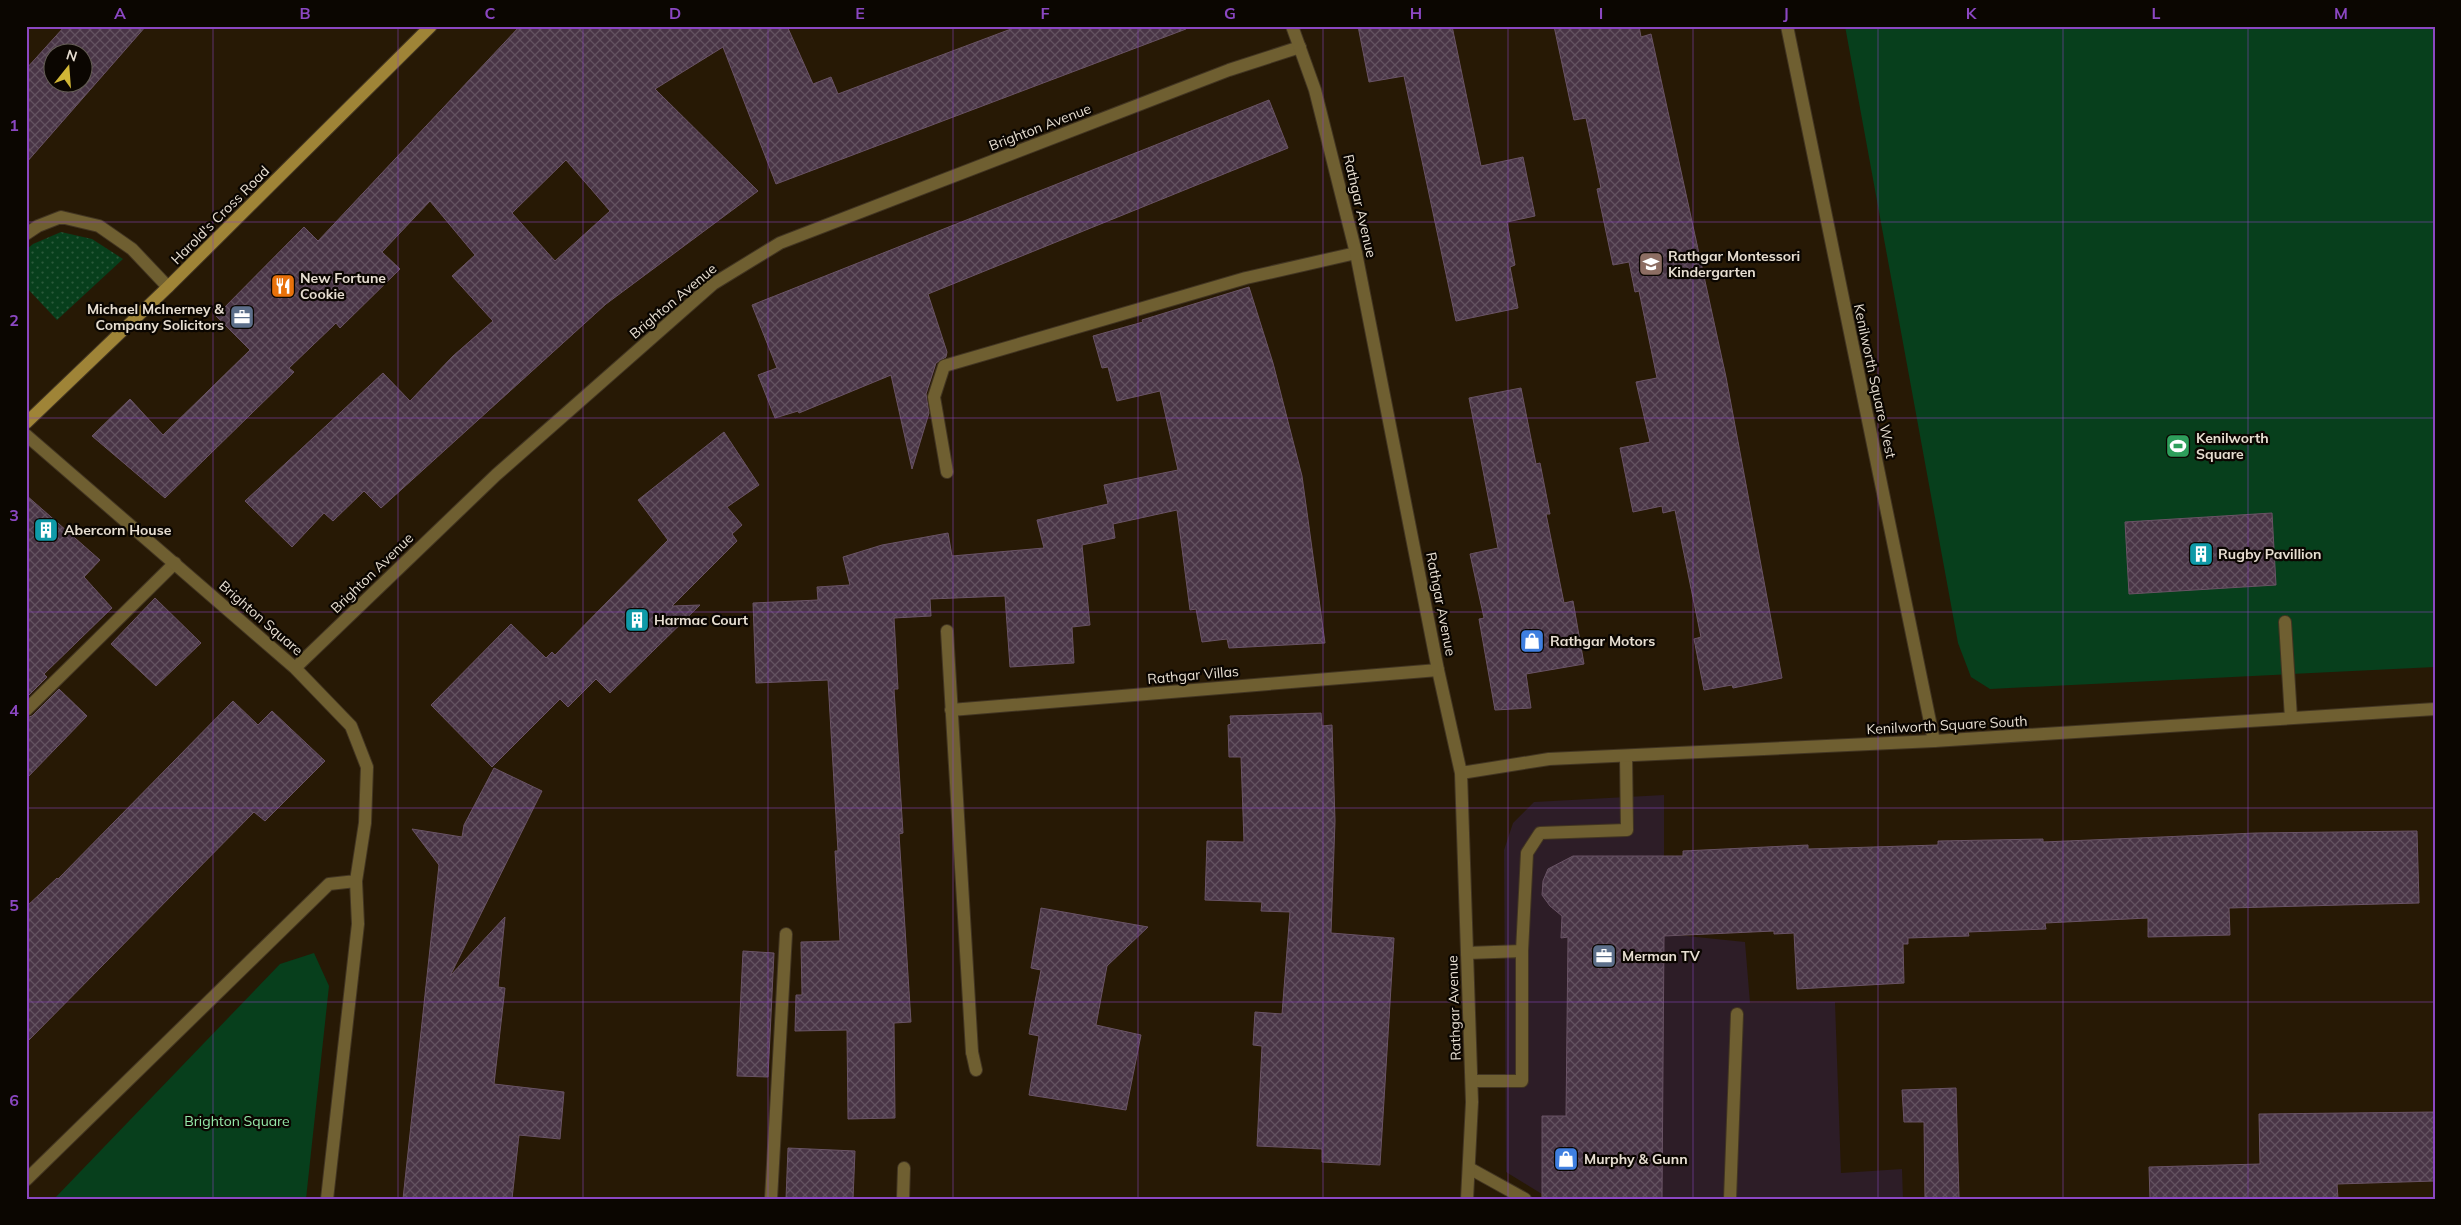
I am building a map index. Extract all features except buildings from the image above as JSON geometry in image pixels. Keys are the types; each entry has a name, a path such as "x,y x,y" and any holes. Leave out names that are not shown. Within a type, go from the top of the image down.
{"main road":[{"name":"Harold's Cross Road","path":"26,423 168,287 432,26"}],"street":[{"name":"Rathgar Avenue","path":"1292,26 1315,90 1356,253 1438,670 1461,773 1472,1081 1467,1199"},
{"name":"Kenilworth Square West","path":"1787,26 1934,741"},
{"name":"Brighton Avenue","path":"294,668 496,475 712,284 780,243 1229,70 1300,47"},
{"path":"26,234 38,226 60,217 99,226 132,249 168,287"},
{"path":"947,472 934,397 944,366 1246,278 1356,253"},
{"name":"Brighton Square","path":"26,435 48,456 176,563 294,668 351,726 367,767 366,823 356,880 358,924 327,1199"},
{"path":"26,710 176,563"},
{"path":"2284,622 2291,718"},
{"path":"946,631 972,1052 976,1070"},
{"name":"Rathgar Villas","path":"951,710 1438,670"},
{"name":"Kenilworth Square South","path":"1461,773 1549,759 1934,741 2435,709"},
{"path":"1472,1081 1522,1081 1522,951 1527,853 1540,833 1626,830 1626,756"},
{"path":"26,1180 329,884 356,880"},
{"path":"771,1199 786,934"},
{"path":"1467,952 1522,951"},
{"path":"1730,1199 1737,1014"},
{"path":"903,1199 904,1168"},
{"path":"1469,1168 1525,1199"}],"shaded area":[{"path":"1664,795 1664,936 1687,936 1745,942 1750,1003 1835,1002 1841,1173 1902,1169 1903,1199 1550,1199 1506,1172 1504,850 1513,823 1534,802"}],"green space":[{"name":"Kenilworth Square","path":"1845,26 2435,26 2435,667 1990,689 1971,677 1958,643"},
{"path":"61,232 92,239 123,259 57,320 26,287 26,250 33,244"},
{"name":"Brighton Square","path":"314,953 329,986 306,1199 54,1199 280,964"}],"place":[{"name":"Rathgar Montessori Kindergarten","path":"1651,264"},
{"name":"New Fortune Cookie","path":"283,286"},
{"name":"Michael McInerney & Company Solicitors","path":"242,317"},
{"name":"Kenilworth Square","path":"2178,446"},
{"name":"Abercorn House","path":"46,530"},
{"name":"Rugby Pavillion","path":"2201,554"},
{"name":"Harmac Court","path":"637,620"},
{"name":"Rathgar Motors","path":"1532,641"},
{"name":"Merman TV","path":"1604,956"},
{"name":"Murphy & Gunn","path":"1566,1159"}]}
